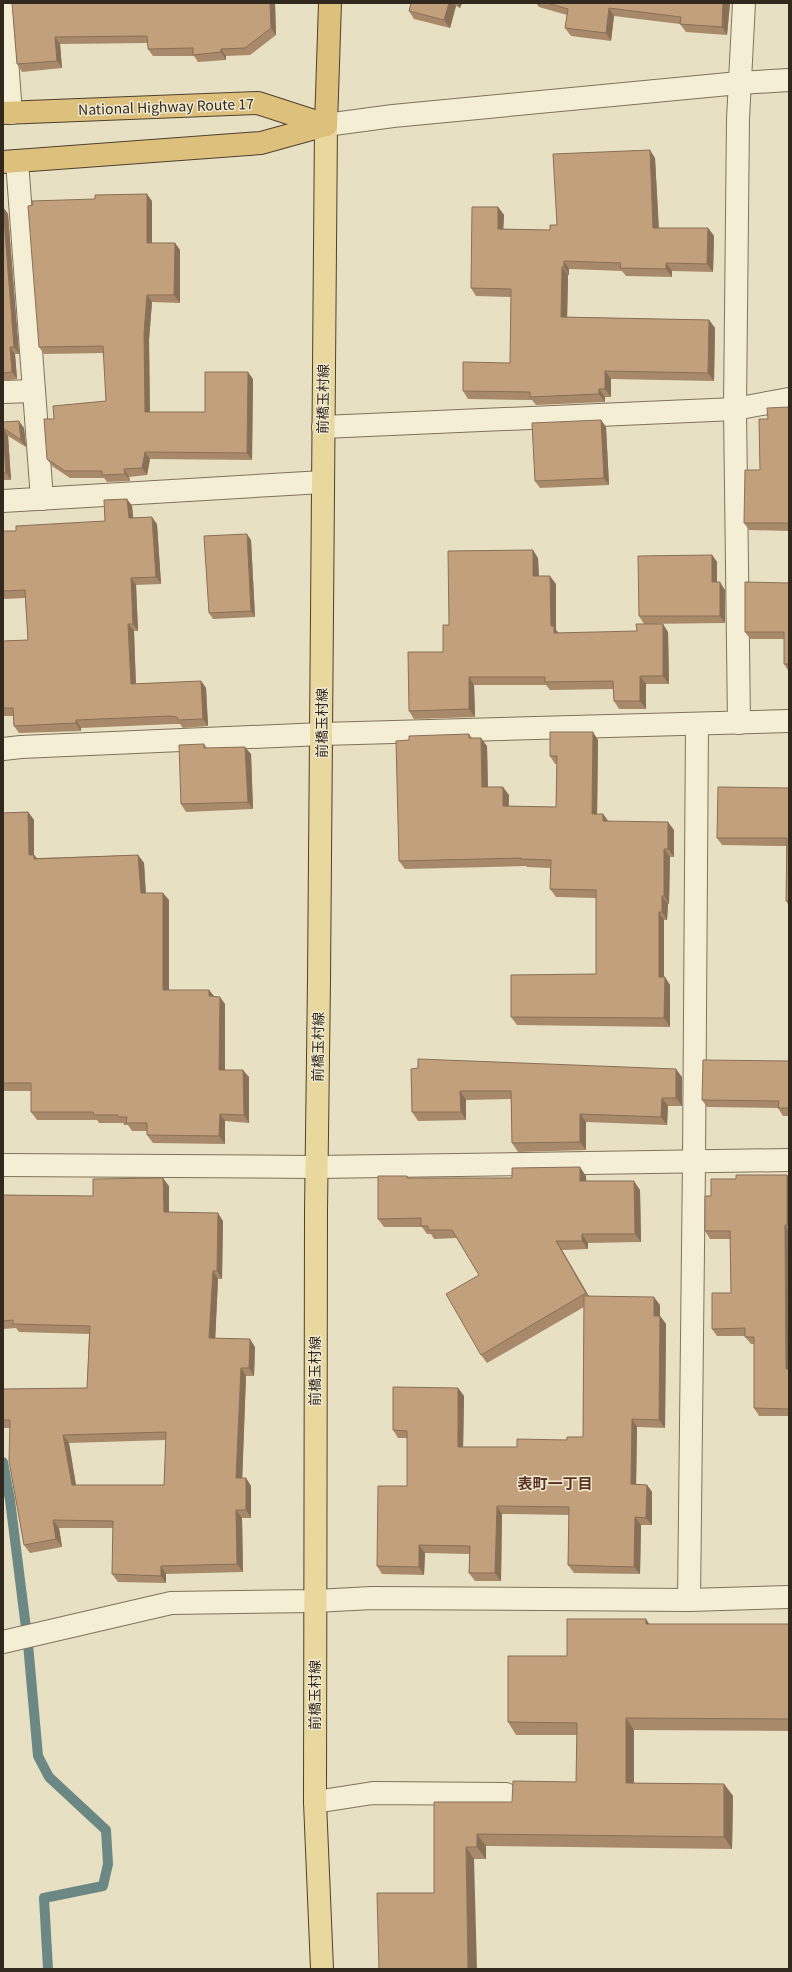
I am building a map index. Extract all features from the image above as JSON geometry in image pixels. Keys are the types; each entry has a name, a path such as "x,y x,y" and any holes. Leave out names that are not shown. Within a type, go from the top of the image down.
{"highway":[{"path":"10,161 261,143 326,125 330,3"},
{"name":"National Highway Route 17","path":"7,113 258,103 326,125"}],"main road":[{"name":"前橋玉村線","path":"322,1969 315,1802 315,1602 316,1167 322,734 326,125"}],"street":[{"path":"739,723 735,409 738,83 744,3"},
{"path":"3,7 7,113"},
{"path":"326,125 400,115 738,83 789,80"},
{"path":"10,161 34,390 42,499"},
{"path":"3,392 34,390"},
{"path":"323,427 735,409 789,399"},
{"path":"3,501 323,482"},
{"path":"3,749 322,734 789,721"},
{"path":"689,1600 697,724"},
{"path":"3,1165 316,1167 789,1160"},
{"path":"7,1641 171,1603 315,1602 372,1598 689,1600 789,1598"},
{"path":"315,1802 373,1793 506,1794"}],"building":[{"path":"12,3 270,3 271,28 245,48 221,49 221,52 193,55 193,48 148,49 147,36 55,37 57,61 17,64"},
{"path":"411,3 449,3 444,20 409,11"},
{"path":"547,3 723,3 722,27 680,24 681,17 609,8 606,33 565,28 568,9"},
{"path":"650,150 653,228 708,228 707,264 666,263 666,269 620,268 621,263 564,261 564,267 562,267 561,317 709,320 708,373 605,371 605,389 599,389 599,394 530,397 530,392 463,391 463,362 510,363 511,289 471,288 472,207 498,207 498,229 550,230 550,225 557,225 553,154"},
{"path":"147,194 147,243 175,243 174,295 147,295 144,333 145,412 205,412 205,372 248,372 247,453 145,452 142,468 124,469 125,474 102,475 102,471 65,471 47,459 44,419 54,419 53,406 106,401 103,346 39,347 28,206 33,205 32,201 95,199 95,195"},
{"path":"3,207 14,347 10,347 12,372 3,373"},
{"path":"789,407 789,523 744,523 745,470 760,470 759,419 768,419 767,408"},
{"path":"601,420 604,478 535,481 532,423"},
{"path":"19,421 21,440 3,428 3,422"},
{"path":"3,428 6,473 3,473"},
{"path":"127,499 129,518 152,517 156,577 131,578 133,624 128,624 131,684 201,681 203,719 178,720 177,717 169,716 76,720 76,723 14,726 13,708 3,708 3,641 28,640 25,590 3,591 3,531 16,531 16,526 105,521 104,500"},
{"path":"247,534 251,611 209,613 204,536"},
{"path":"533,550 533,576 550,576 551,626 554,626 554,633 637,631 636,624 663,624 663,676 640,676 640,701 614,701 613,681 545,682 545,677 469,677 469,709 409,711 408,652 443,652 443,625 449,625 448,551"},
{"path":"712,555 712,582 720,582 720,616 639,616 638,556"},
{"path":"745,582 789,583 789,664 784,664 784,632 745,632"},
{"path":"550,732 593,732 592,814 603,814 603,821 668,822 668,849 664,849 664,896 662,896 662,912 659,912 659,977 665,977 664,1018 511,1017 511,975 596,974 596,890 550,889 551,860 521,858 399,861 396,741 409,740 409,736 469,734 469,738 481,738 482,787 503,787 503,806 556,807 557,756 550,756"},
{"path":"204,744 204,748 245,747 248,802 181,804 179,745"},
{"path":"718,787 789,788 789,901 786,901 787,838 717,838"},
{"path":"28,812 29,855 34,855 34,859 138,855 141,893 163,893 163,990 209,990 209,996 220,997 219,1070 243,1070 244,1115 220,1114 219,1136 147,1135 147,1123 126,1123 127,1117 118,1117 118,1115 94,1115 93,1112 31,1112 31,1083 3,1083 3,813"},
{"path":"418,1059 676,1069 676,1098 662,1098 661,1117 580,1114 580,1142 512,1143 511,1091 460,1091 461,1112 412,1112 411,1069 418,1068"},
{"path":"703,1060 789,1061 789,1108 778,1108 779,1101 702,1100"},
{"path":"580,1167 580,1181 634,1181 635,1234 582,1234 582,1241 556,1241 586,1293 481,1355 446,1294 479,1275 452,1230 428,1230 428,1226 421,1226 421,1218 378,1219 378,1176 407,1176 407,1178 512,1178 512,1168"},
{"path":"736,1175 787,1175 787,1225 785,1225 786,1369 789,1369 789,1409 754,1408 754,1337 745,1337 745,1328 712,1329 712,1293 731,1293 730,1231 705,1231 705,1196 711,1196 711,1179 736,1179"},
{"path":"163,1178 164,1212 218,1213 217,1271 213,1271 209,1338 250,1339 249,1368 241,1368 236,1478 246,1478 246,1510 236,1510 237,1564 161,1566 161,1576 112,1574 113,1521 53,1520 56,1539 24,1545 9,1461 10,1420 3,1420 3,1389 87,1388 90,1326 13,1324 13,1320 3,1321 3,1195 93,1196 93,1179","holes":["166,1432 164,1485 72,1485 63,1435"]},
{"path":"584,1296 654,1297 654,1316 660,1316 659,1420 632,1419 631,1484 647,1485 646,1518 635,1517 634,1567 568,1565 569,1507 497,1506 495,1573 469,1573 470,1546 419,1545 419,1567 377,1566 378,1486 407,1486 407,1431 393,1430 393,1387 458,1388 458,1447 517,1447 517,1439 567,1440 567,1437 583,1437"},
{"path":"567,1619 646,1619 646,1624 789,1624 789,1719 626,1718 626,1783 724,1784 724,1837 477,1834 477,1847 466,1847 468,1969 379,1969 377,1893 434,1893 434,1802 512,1802 513,1781 576,1782 577,1723 508,1722 508,1656 567,1656"}],"waterway":[{"path":"3,1462 10,1500 28,1644 38,1756 49,1777 106,1830 108,1864 103,1886 44,1898 48,1969"}],"district":[{"name":"表町一丁目","path":"555,1484"}]}
